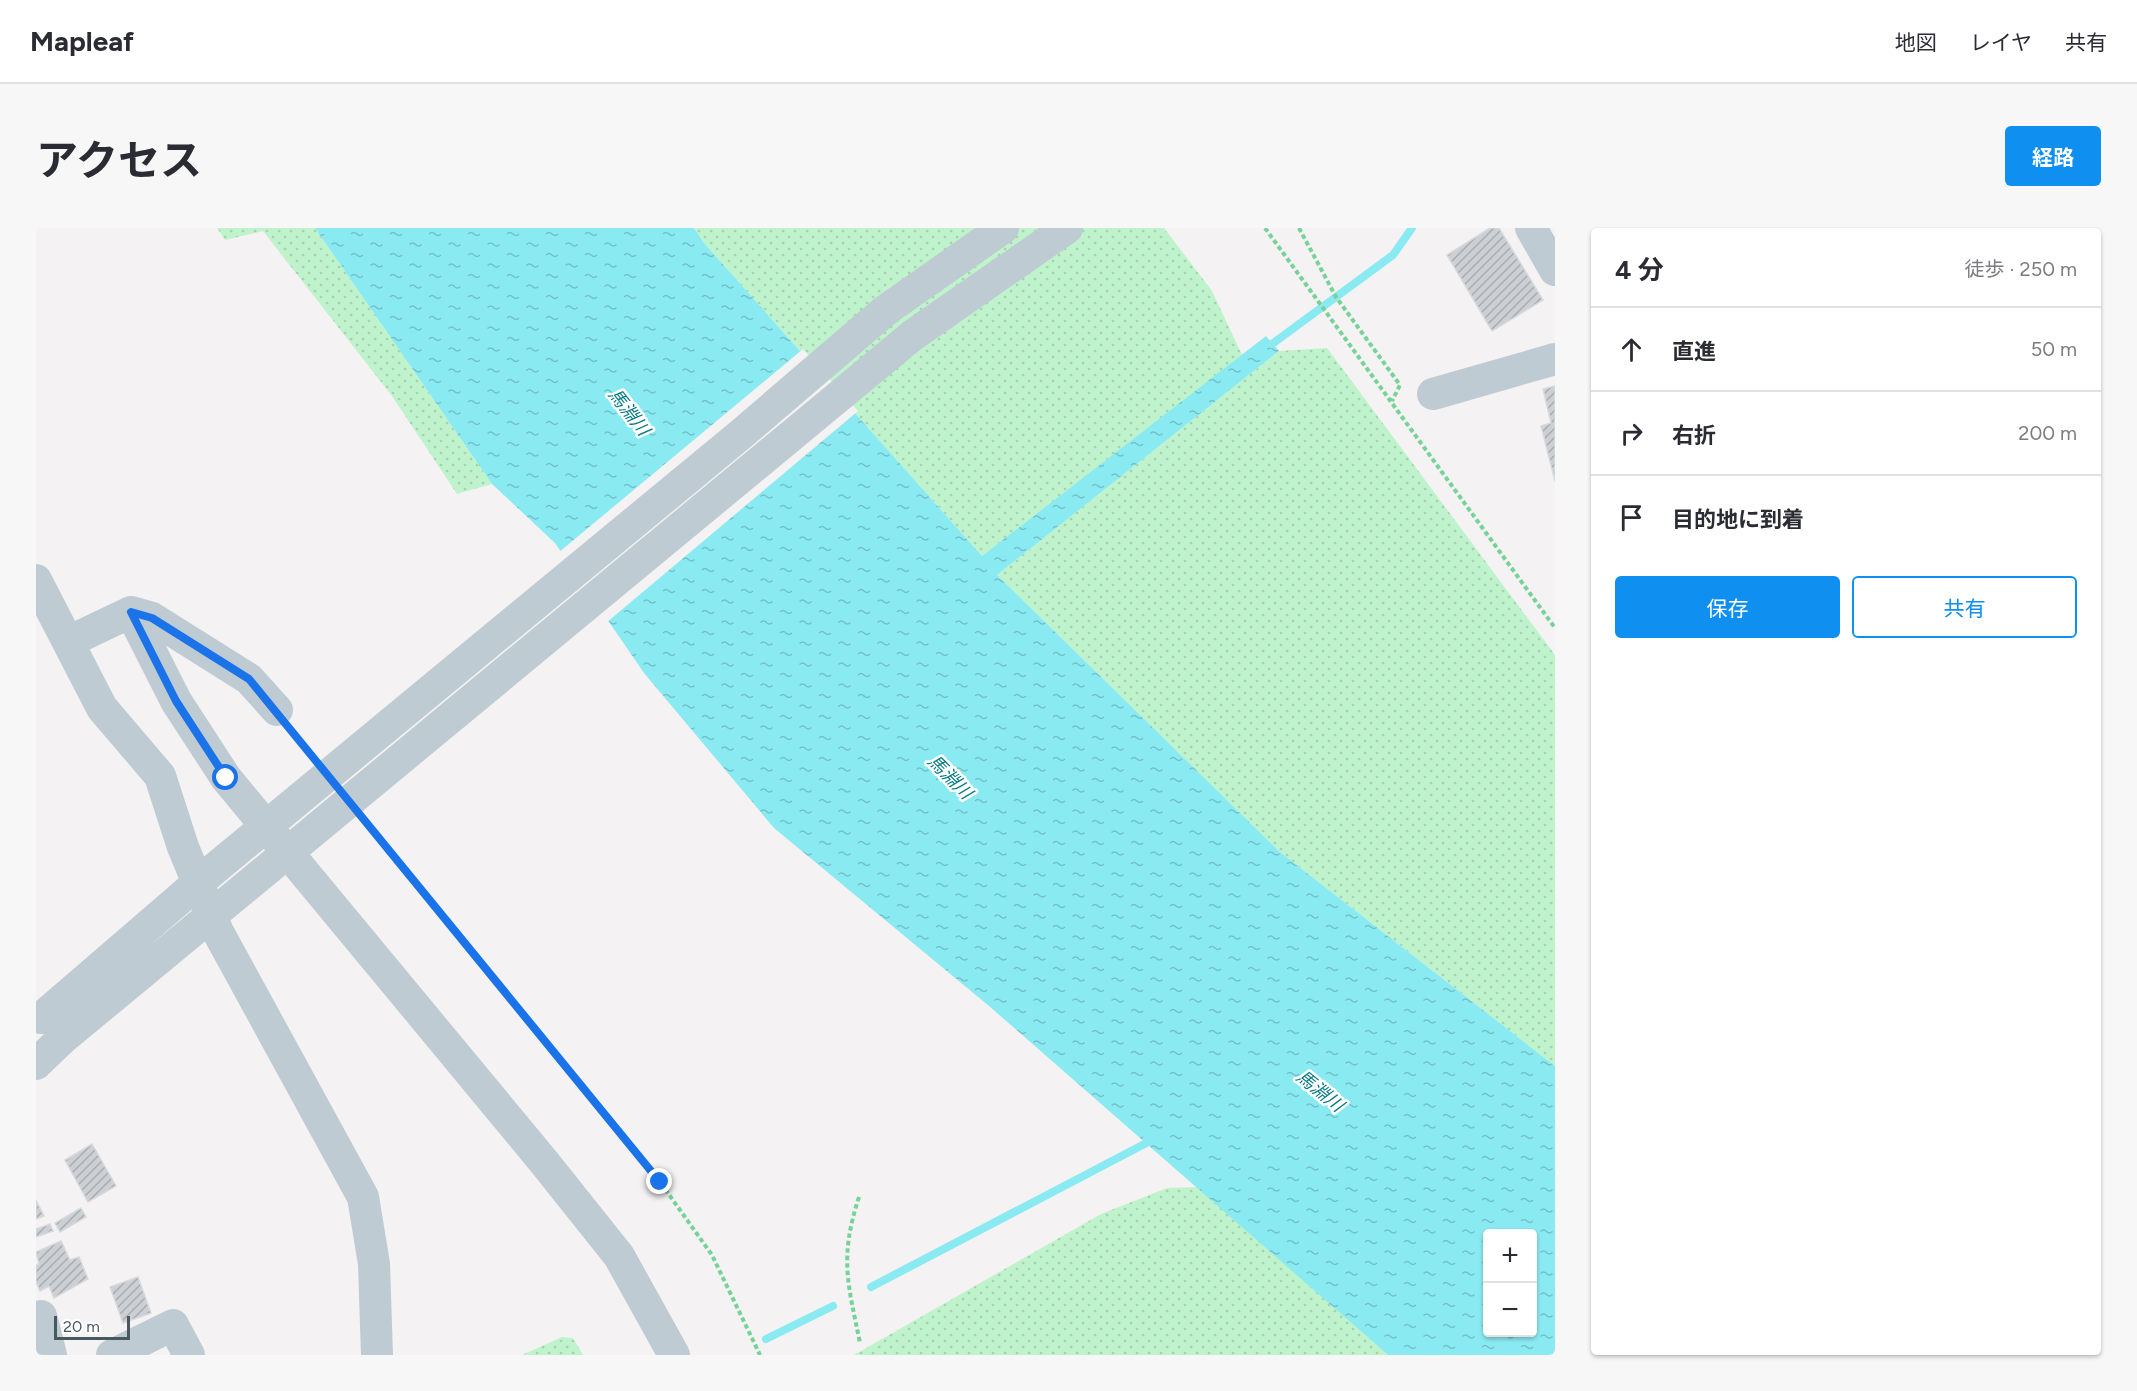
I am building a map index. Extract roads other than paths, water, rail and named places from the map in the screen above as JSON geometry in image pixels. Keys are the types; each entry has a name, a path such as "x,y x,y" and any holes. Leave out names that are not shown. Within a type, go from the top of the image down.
{"street":[{"path":"36,1064 46,1026 213,870 740,435 885,310 1003,228"},
{"path":"46,1026 914,335 1067,228"},
{"path":"1531,228 1555,270"},
{"path":"1433,394 1555,359"},
{"path":"36,580 102,708 160,776 183,847 218,932 363,1197 374,1264 376,1355"},
{"path":"68,642 131,612 152,618 249,679 277,710"},
{"path":"131,612 176,701 226,778 619,1256 674,1355"},
{"path":"41,1316 51,1355"},
{"path":"111,1355 173,1325 189,1355"}],"water":[{"name":"馬淵川","path":"315,228 694,228 704,243 982,556 1266,336 1279,351 997,575 1280,852 1555,1066 1555,1355 1388,1355 989,1006 774,828 644,673 555,543 492,484"}],"waterway":[{"path":"1272,344 1393,255 1412,228"},
{"path":"871,1287 1154,1139"},
{"path":"766,1339 833,1306"}]}
